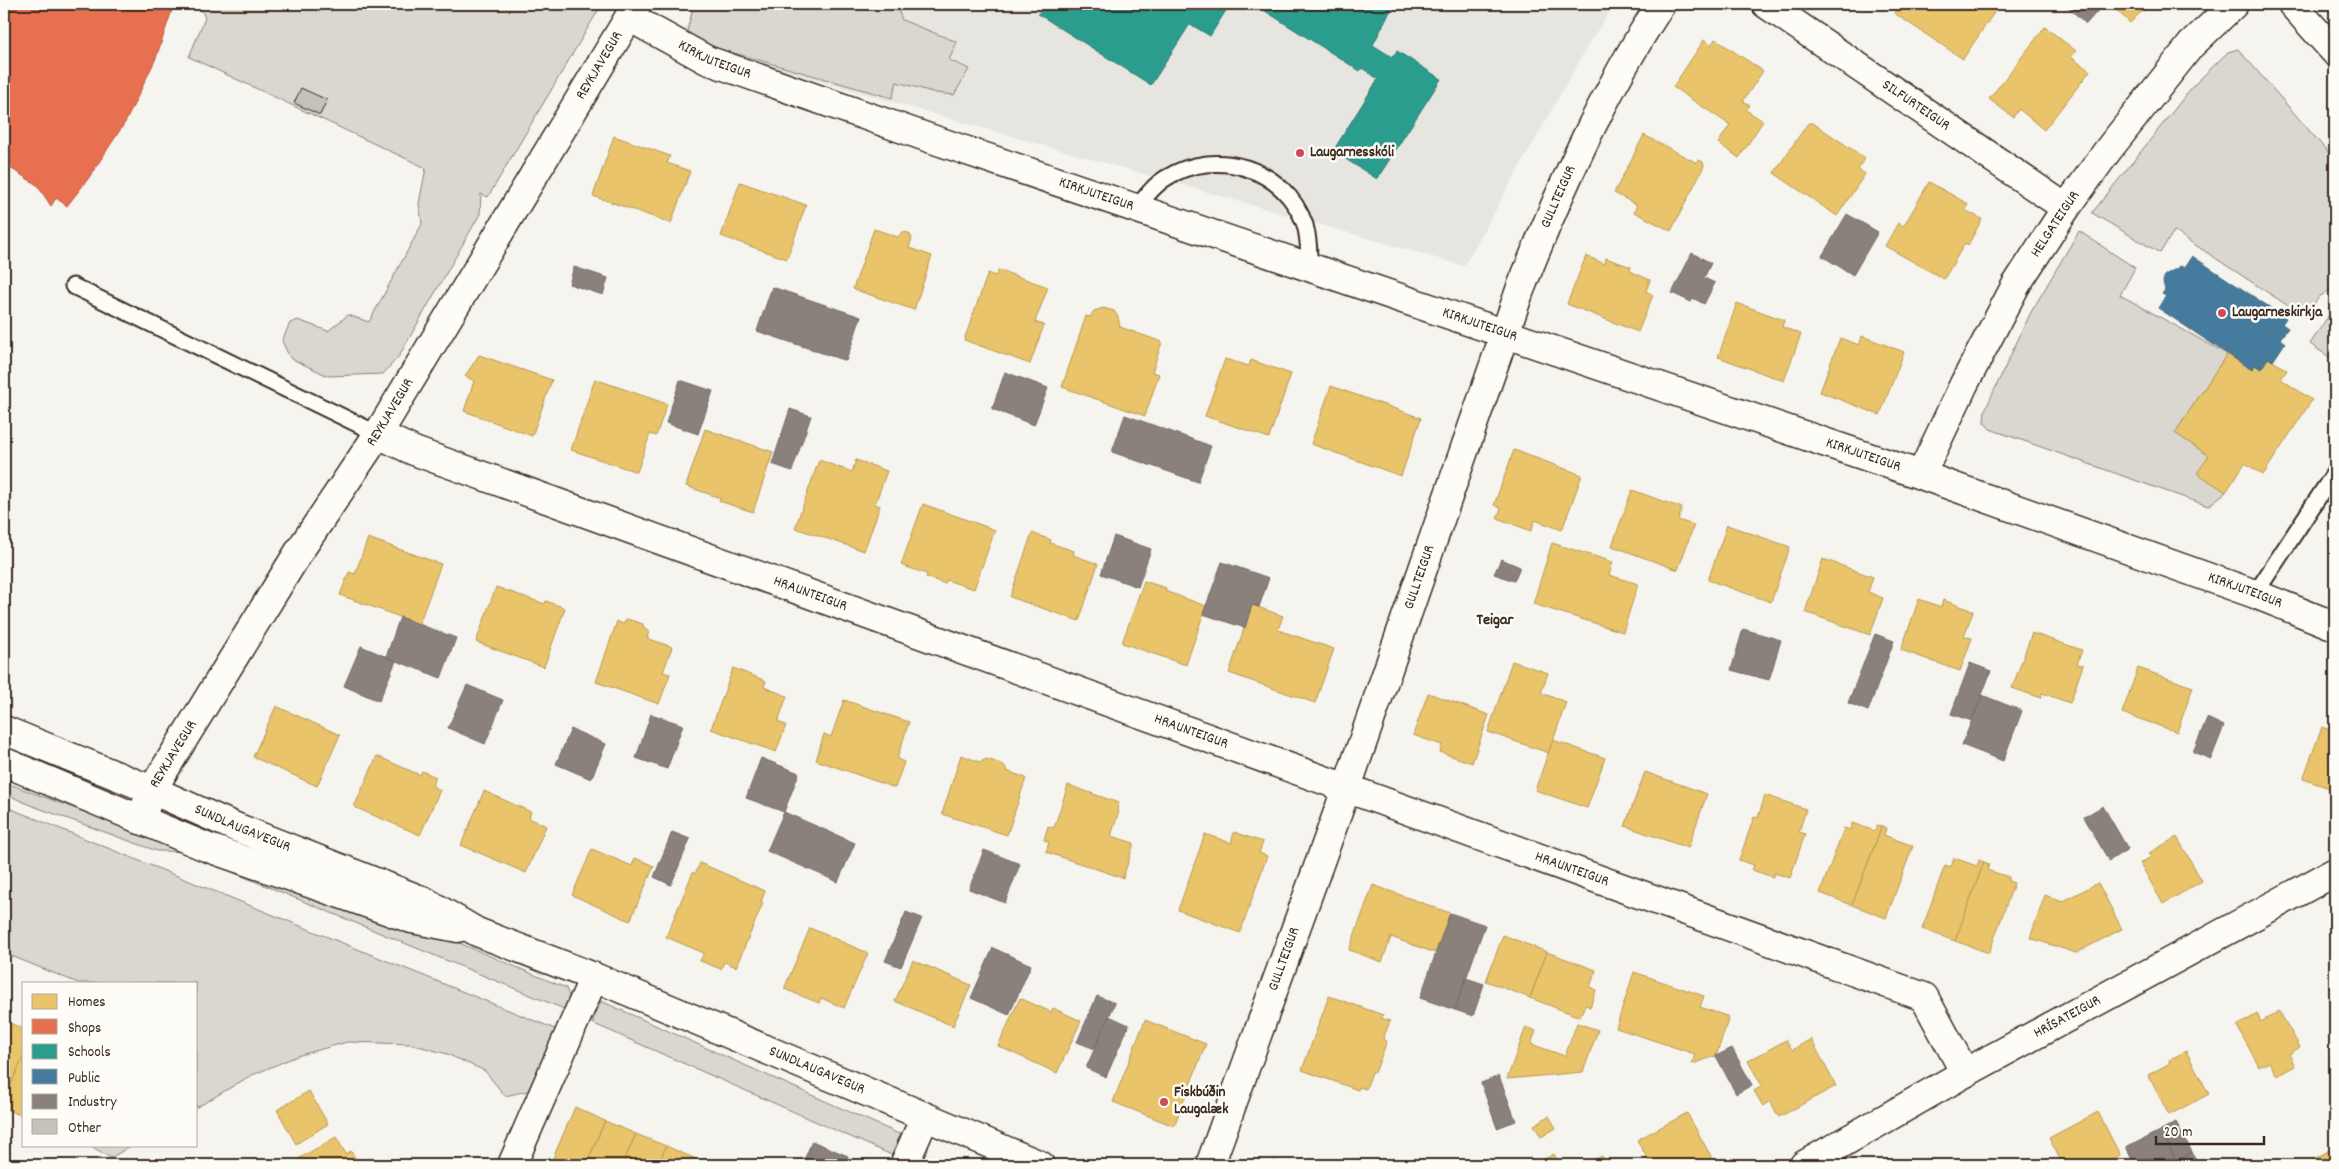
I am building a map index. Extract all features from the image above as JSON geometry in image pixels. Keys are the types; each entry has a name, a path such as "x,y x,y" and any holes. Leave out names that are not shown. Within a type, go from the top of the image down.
{"street":[{"name":"GULLTEIGUR","path":"1210,1165 1347,787 1504,333 1549,217 1581,147 1661,4"},
{"name":"SILFURTEIGUR","path":"1766,4 2066,208"},
{"name":"HELGATEIGUR","path":"1922,475 1964,384 2016,285 2066,208 2108,150 2191,45 2234,4"},
{"path":"2292,4 2335,52"},
{"name":"KIRKJUTEIGUR","path":"633,10 707,60 1922,475 2255,594 2335,626"},
{"name":"REYKJAVEGUR","path":"140,820 152,790 300,550 378,434 633,10"},
{"name":"HRAUNTEIGUR","path":"378,434 414,451 1924,997 1965,1073"},
{"name":"SUNDLAUGAVEGUR","path":"4,730 152,790 233,826 426,902 476,932"},
{"name":"SUNDLAUGAVEGUR","path":"4,762 206,847 412,919 476,932 594,977 1040,1165"},
{"name":"HRÍSATEIGUR","path":"1804,1165 1965,1073 2335,872"},
{"path":"512,1165 594,977"},
{"path":"904,1165 925,1117"}],"lane":[{"path":"1137,208 1149,192 1164,178 1182,169 1202,164 1223,162 1243,166 1263,175 1280,187 1294,204 1306,231 1309,245 1309,266"},
{"path":"73,286 378,434"},
{"path":"2255,594 2335,472"}],"shaded area":[{"path":"199,4 602,4 488,197 481,194 480,214 399,356 383,374 328,376 290,358 282,341 290,323 298,320 328,331 348,315 369,322 422,224 419,203 426,168 189,57 205,18"},
{"name":"Laugarnesskóli","path":"688,4 1615,4 1591,40 1464,266 680,41 692,13"},
{"path":"694,4 896,4 902,20 957,42 949,60 969,69 954,95 936,93 897,82 892,98 685,39"},
{"path":"2238,49 2335,160 2335,287 2319,297 2305,317 2174,231 2160,253 2092,213 2193,86 2228,52"},
{"path":"2079,231 2135,268 2120,295 2227,354 2175,433 2209,456 2198,473 2226,492 2208,506 1990,429 1984,422 1985,410 2030,314"},
{"path":"2335,311 2335,361 2310,344 2329,315"},
{"path":"4,782 191,852 157,851 30,805 4,793"},
{"path":"4,806 560,1031 541,1088 505,1096 485,1071 447,1054 411,1044 347,1042 297,1056 250,1076 198,1107 198,982 76,982 4,953"},
{"path":"220,867 445,937 566,988 571,1001 569,1011"},
{"path":"601,1001 899,1134 894,1156 592,1023"},
{"path":"91,1146 130,1146 111,1158"}],"building: Homes":[{"path":"1900,4 1991,4 1997,8 1963,59 1894,13"},
{"path":"2110,4 2149,4 2130,23"},
{"path":"2045,27 2076,51 2071,57 2090,71 2044,130 2019,109 2013,117 1989,99"},
{"path":"1715,39 1763,71 1743,101 1750,105 1746,110 1763,121 1739,158 1718,143 1730,125 1673,87 1704,40 1711,45"},
{"path":"1808,123 1813,123 1865,158 1858,169 1865,174 1837,216 1774,173"},
{"path":"1644,135 1697,163 1699,160 1703,162 1704,166 1671,231 1634,212 1637,205 1614,193"},
{"path":"614,136 670,156 667,163 690,171 671,223 593,196"},
{"path":"740,182 806,205 787,259 721,236"},
{"path":"1929,182 1968,204 1965,210 1982,219 1968,245 1965,243 1944,279 1885,246 1898,223 1904,226"},
{"path":"874,229 898,237 902,232 909,233 912,238 909,248 932,256 914,310 853,289"},
{"path":"1586,256 1605,264 1606,258 1631,267 1630,271 1650,280 1646,291 1653,295 1638,332 1567,304"},
{"path":"999,270 1048,287 1035,322 1044,325 1030,364 964,340 988,273 996,276"},
{"path":"1737,303 1784,320 1782,327 1801,334 1784,381 1718,357"},
{"path":"1103,308 1114,311 1118,317 1120,327 1162,342 1152,372 1159,374 1145,416 1062,387 1086,316 1090,317 1094,311"},
{"path":"1862,336 1904,352 1880,415 1820,392 1840,338 1859,345"},
{"path":"2227,354 2252,370 2255,365 2261,369 2268,358 2287,370 2281,379 2312,400 2263,475 2245,463 2226,492 2197,473 2209,456 2175,433"},
{"path":"479,355 552,380 532,436 464,411 474,381 465,376"},
{"path":"1225,359 1249,366 1251,360 1291,374 1269,438 1205,416"},
{"path":"595,379 667,404 656,436 650,434 637,472 571,450"},
{"path":"1331,386 1421,418 1401,476 1311,444"},
{"path":"705,429 773,452 753,512 719,501 720,498 686,486"},
{"path":"1514,450 1582,475 1562,530 1535,520 1531,531 1497,518 1501,508 1494,505"},
{"path":"819,460 852,472 856,460 887,471 875,504 880,506 864,551 795,528"},
{"path":"1632,490 1682,508 1678,520 1694,525 1678,570 1612,546"},
{"path":"923,504 995,530 974,589 946,580 945,584 926,577 927,574 901,565"},
{"path":"1727,525 1790,547 1771,602 1708,580"},
{"path":"1032,533 1051,540 1050,543 1074,551 1073,555 1098,564 1079,621 1010,597"},
{"path":"368,538 441,564 419,624 340,595 349,572 355,574"},
{"path":"1552,543 1613,562 1609,575 1638,584 1623,632 1533,604"},
{"path":"1823,559 1873,577 1868,592 1883,598 1870,635 1805,612"},
{"path":"1144,581 1166,588 1165,591 1206,606 1186,665 1122,643"},
{"path":"496,587 545,604 546,601 565,608 544,667 476,642"},
{"path":"1919,599 1941,607 1943,600 1973,611 1964,636 1972,638 1960,671 1901,650"},
{"path":"1252,605 1283,616 1278,630 1334,649 1315,703 1229,673"},
{"path":"627,619 643,624 644,629 649,631 647,638 672,647 663,672 670,674 659,704 596,682 617,621 623,624"},
{"path":"2032,633 2082,650 2077,664 2083,665 2070,703 2042,693 2041,698 2012,688"},
{"path":"1512,661 1548,673 1541,693 1566,702 1549,753 1488,732"},
{"path":"733,668 766,681 764,687 787,696 778,722 786,725 776,752 711,729"},
{"path":"2138,668 2193,687 2177,732 2122,713"},
{"path":"1428,693 1489,715 1472,763 1440,752 1442,745 1413,735"},
{"path":"844,700 909,722 897,759 904,762 895,788 816,760 824,734 831,737"},
{"path":"276,706 340,735 317,786 253,757"},
{"path":"2322,727 2335,732 2335,790 2303,779"},
{"path":"1553,740 1605,758 1587,808 1535,790"},
{"path":"961,755 980,762 987,759 1004,765 1007,771 1026,778 1007,835 942,814"},
{"path":"377,756 420,775 422,771 436,777 432,786 440,790 420,835 354,807"},
{"path":"1645,772 1707,794 1688,848 1625,826"},
{"path":"1068,785 1119,803 1117,810 1119,811 1111,836 1134,843 1123,878 1046,852 1049,842 1044,840 1048,826 1054,828"},
{"path":"484,791 531,812 529,818 546,826 526,873 461,845"},
{"path":"1765,795 1806,809 1799,832 1805,834 1790,878 1774,873 1773,877 1752,870 1754,865 1739,860 1754,817 1758,818"},
{"path":"1852,823 1875,831 1877,825 1882,826 1852,905 1820,893 1844,828 1850,830"},
{"path":"1882,826 1886,828 1884,835 1913,846 1886,918 1852,905"},
{"path":"1234,832 1263,842 1259,853 1267,856 1240,933 1178,910 1205,834 1231,843"},
{"path":"2177,837 2202,881 2163,904 2140,863 2151,857 2149,853"},
{"path":"592,849 632,866 635,858 654,866 630,921 572,895"},
{"path":"1954,858 1977,866 1979,860 1984,862 1955,941 1922,929 1945,865 1951,867"},
{"path":"1984,862 1989,864 1987,870 2009,877 2008,881 2014,883 1989,953 1955,941"},
{"path":"700,863 765,891 761,902 763,903 736,967 724,962 721,969 700,961 704,953 666,937 693,872 695,874"},
{"path":"2098,883 2122,929 2076,953 2030,938 2045,895 2063,901"},
{"path":"1373,885 1450,913 1435,953 1391,937 1382,962 1349,950"},
{"path":"810,928 868,953 844,1008 821,998 819,1003 784,989"},
{"path":"1503,935 1547,952 1530,998 1486,981"},
{"path":"1547,952 1596,970 1590,987 1596,990 1590,1007 1585,1005 1580,1017 1530,998"},
{"path":"913,960 971,985 953,1026 895,1001"},
{"path":"1634,972 1704,996 1700,1007 1729,1017 1716,1056 1692,1064 1695,1054 1616,1028"},
{"path":"1329,996 1383,1015 1381,1018 1390,1021 1383,1039 1387,1041 1375,1073 1372,1072 1366,1089 1359,1087 1358,1090 1302,1070"},
{"path":"1020,998 1051,1012 1053,1008 1081,1021 1057,1073 998,1046"},
{"path":"2279,1011 2300,1047 2289,1054 2295,1066 2277,1076 2269,1062 2259,1067 2237,1026 2257,1014 2261,1022"},
{"path":"1145,1020 1206,1044 1174,1126 1113,1102"},
{"path":"4,1021 22,1028 22,1060 4,1101"},
{"path":"1577,1023 1598,1030 1583,1072 1507,1079 1526,1027 1536,1031 1531,1044 1565,1056"},
{"path":"1811,1039 1836,1086 1779,1117 1770,1101 1763,1106 1754,1091 1762,1086 1748,1061 1786,1040 1792,1050"},
{"path":"2186,1051 2209,1094 2169,1115 2148,1075 2170,1063 2169,1060"},
{"path":"22,1060 22,1116 4,1108 4,1101"},
{"path":"309,1091 328,1124 296,1144 277,1110"},
{"path":"575,1107 605,1121 586,1165 550,1165"},
{"path":"2098,1112 2120,1155 2099,1165 2063,1165 2049,1138"},
{"path":"1687,1113 1712,1158 1698,1165 1669,1165 1668,1163 1651,1165 1637,1140"},
{"path":"1549,1116 1556,1128 1541,1137 1534,1125"},
{"path":"605,1121 636,1134 622,1165 586,1165"},
{"path":"636,1134 666,1146 658,1165 622,1165"},
{"path":"336,1137 346,1154 351,1151 359,1165 301,1165 298,1159"},
{"path":"666,1146 696,1159 694,1165 658,1165"},
{"path":"2335,1147 2335,1165 2304,1165"},
{"path":"1554,1154 1560,1165 1533,1165"},
{"path":"1602,1156 1607,1165 1584,1165"},
{"path":"696,1159 711,1165 694,1165"},
{"path":"1273,1161 1283,1165 1272,1165"}],"building: Shops":[{"path":"4,4 174,4 156,58 126,121 88,179 67,206 56,198 51,206 37,185 4,164"}],"building: Schools":[{"path":"1045,4 1230,4 1210,36 1190,24 1151,85 1038,14"},
{"name":"Laugarnesskóli","path":"1254,4 1394,4 1373,45 1392,57 1397,51 1441,79 1377,179 1333,151 1378,79 1362,68 1360,71"}],"building: Public":[{"name":"Laugarneskirkja","path":"2192,256 2286,318 2282,324 2288,328 2280,339 2285,343 2273,361 2268,358 2261,369 2255,365 2252,370 2158,308 2166,296 2162,294 2165,290 2163,282 2165,275 2181,266 2184,268"}],"building: Industry":[{"path":"2065,4 2104,4 2086,24"},
{"path":"1847,214 1878,232 1853,275 1822,256"},
{"path":"1692,253 1711,263 1704,278 1715,283 1704,304 1693,298 1691,302 1672,293"},
{"path":"574,267 608,278 603,295 569,284"},
{"path":"772,287 861,317 846,361 757,331"},
{"path":"1005,372 1048,388 1034,425 992,409"},
{"path":"680,380 713,391 698,434 666,423"},
{"path":"790,409 811,416 792,471 772,464"},
{"path":"1125,415 1211,446 1198,482 1112,452"},
{"path":"1114,536 1151,549 1138,587 1101,574"},
{"path":"1501,559 1520,567 1514,581 1494,574"},
{"path":"1222,562 1269,578 1259,607 1252,605 1245,628 1203,614"},
{"path":"400,617 456,638 441,678 386,657"},
{"path":"1743,629 1781,640 1769,680 1731,670"},
{"path":"1875,634 1894,641 1868,711 1848,703"},
{"path":"361,646 396,661 379,701 344,686"},
{"path":"1970,663 1991,671 1972,721 1951,714"},
{"path":"467,685 503,700 485,744 448,728"},
{"path":"1982,695 2022,711 2003,761 1962,745"},
{"path":"651,714 683,725 667,769 636,758"},
{"path":"2207,718 2224,726 2211,759 2193,752"},
{"path":"571,729 606,744 591,779 556,764"},
{"path":"761,758 799,773 784,812 746,798"},
{"path":"2103,806 2128,849 2109,861 2084,817"},
{"path":"784,812 855,843 838,882 767,851"},
{"path":"672,832 690,839 671,885 654,877"},
{"path":"984,850 1020,864 1005,903 969,889"},
{"path":"906,912 922,918 901,967 885,961"},
{"path":"1450,913 1485,925 1455,1010 1420,998"},
{"path":"993,948 1031,965 1009,1015 971,998"},
{"path":"1466,978 1484,984 1473,1016 1455,1010"},
{"path":"1097,996 1115,1003 1095,1049 1077,1042"},
{"path":"1109,1016 1129,1025 1106,1077 1086,1068"},
{"path":"1732,1048 1752,1085 1736,1094 1716,1056"},
{"path":"1499,1076 1516,1121 1497,1128 1481,1083"},
{"path":"2176,1122 2192,1152 2176,1161 2161,1130"},
{"path":"2161,1130 2176,1161 2168,1165 2135,1165 2126,1148"},
{"path":"812,1141 848,1156 844,1165 802,1165"},
{"path":"2192,1152 2199,1165 2179,1165 2176,1161"}],"building: Other":[{"path":"301,88 327,100 320,115 294,103"}],"place":[{"name":"Laugarnesskóli","path":"1300,153"},
{"name":"Laugarneskirkja","path":"2222,313"},
{"name":"Fiskbúðin Laugalæk","path":"1164,1102"}],"district":[{"name":"Teigar","path":"1495,620"}]}
